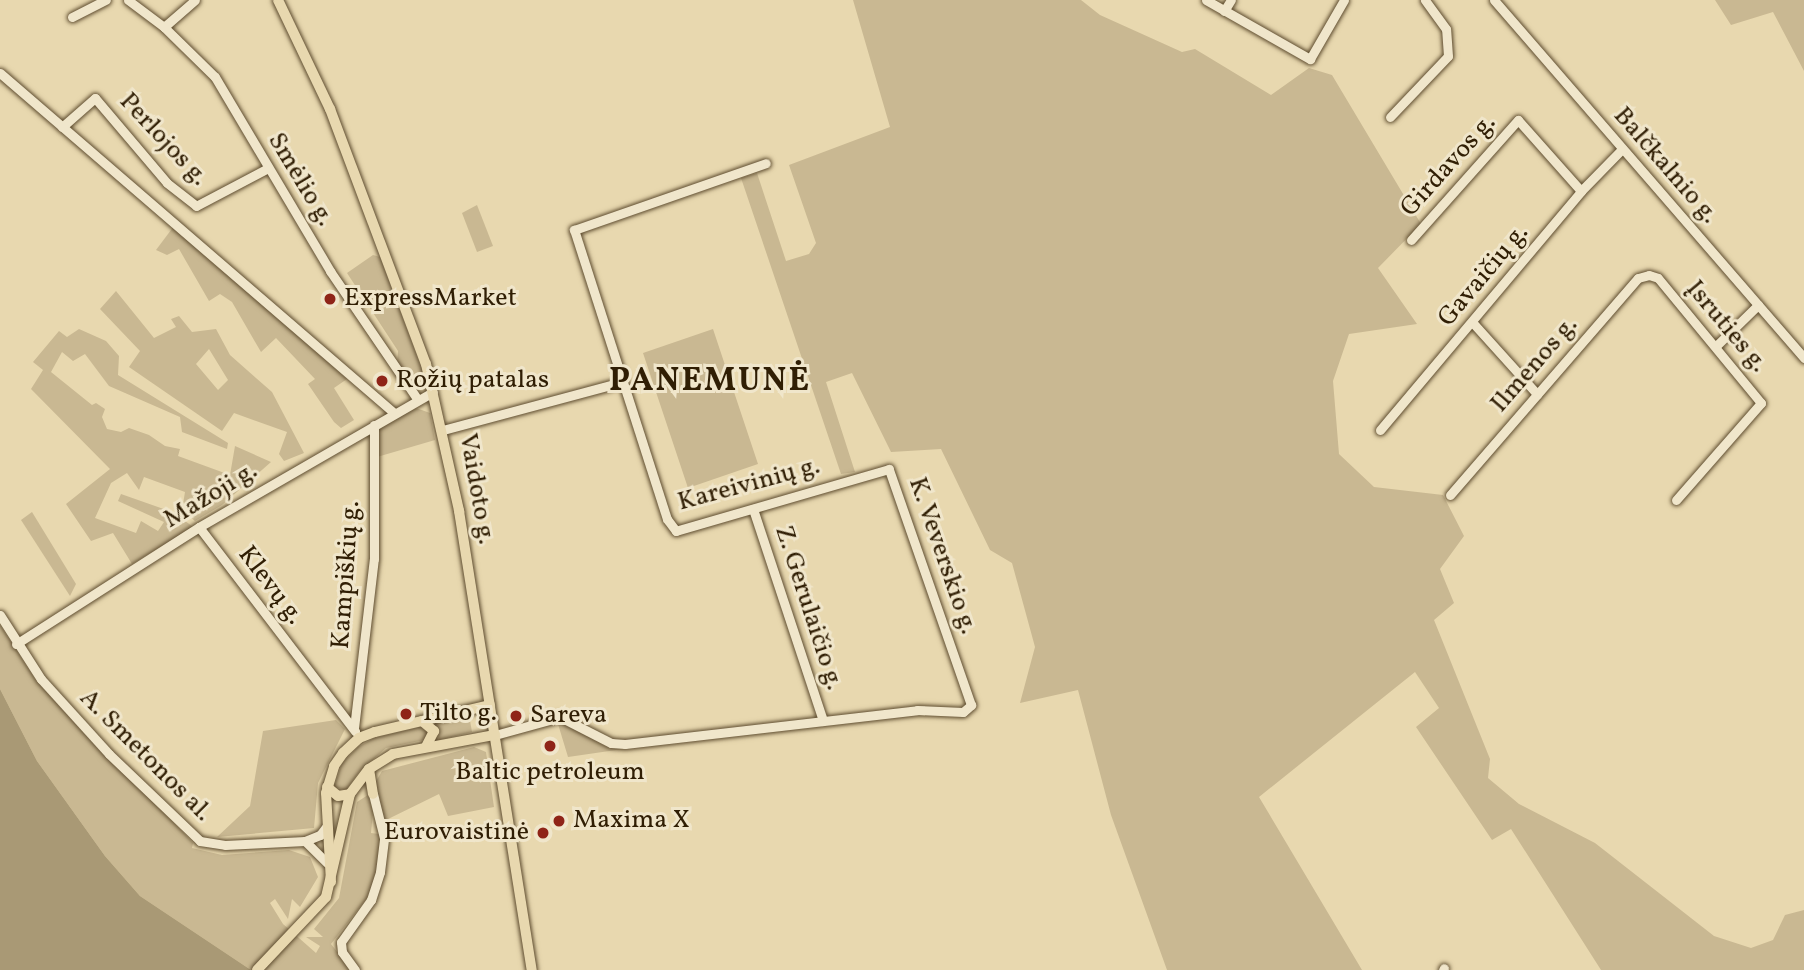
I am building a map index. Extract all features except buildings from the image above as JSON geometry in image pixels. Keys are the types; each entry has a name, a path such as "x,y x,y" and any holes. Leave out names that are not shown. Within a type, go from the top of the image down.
{"main road":[{"name":"Vaidoto g.","path":"278,0 330,109 433,392 443,430 533,970"},
{"path":"331,883 327,863 327,787 334,766 356,733 490,705"},
{"path":"422,721 434,731 426,747"},
{"path":"257,970 322,903 331,883 352,792 369,769 386,757 495,735"},
{"path":"327,787 338,796 352,792 373,794 369,769"}],"street":[{"path":"72,17 106,0"},
{"name":"Smėlio g.","path":"128,0 164,27 215,77 330,271 418,400"},
{"path":"164,27 195,0"},
{"path":"1206,0 1310,59 1344,0"},
{"path":"1224,11 1231,0"},
{"path":"1390,117 1448,56 1446,29 1424,0"},
{"name":"Balčkalnio g.","path":"1494,0 1804,358"},
{"name":"Perlojos g.","path":"0,73 205,247 394,413"},
{"name":"Perlojos g.","path":"62,127 95,98 167,183 196,206 268,168"},
{"name":"Girdavos g.","path":"1410,240 1518,120 1581,191"},
{"name":"Gavaičių g.","path":"1380,430 1473,323 1581,191 1622,149"},
{"path":"443,430 622,382 574,230 766,163"},
{"name":"Ilmenos g.","path":"1450,495 1638,278 1658,278"},
{"name":"Įsruties g.","path":"1658,278 1761,403 1676,500"},
{"path":"1716,346 1758,305"},
{"path":"1473,323 1537,394"},
{"name":"Kareivinių g.","path":"622,382 667,519 676,531 840,481"},
{"name":"Mažoji g.","path":"16,644 199,527 433,392"},
{"name":"Kampiškių g.","path":"356,733 373,559 374,425"},
{"name":"K. Veverskio g.","path":"823,721 917,710 963,712 971,705 893,475 881,469 840,481"},
{"name":"Z. Gerulaičio g.","path":"753,509 823,721"},
{"name":"Klevų g.","path":"199,527 356,733"},
{"name":"A. Smetonos al.","path":"0,615 30,666 109,754 200,841 225,845 305,841"},
{"path":"495,735 518,732 550,718 569,720 604,739 625,744 823,721"},
{"path":"355,970 342,953 341,942 371,900 380,872 384,838 373,794"},
{"path":"326,827 320,835 305,841 327,863"}],"shaded area":[{"path":"853,0 1081,0 1100,15 1182,52 1195,49 1271,95 1309,68 1332,75 1421,224 1378,268 1417,324 1349,334 1333,381 1339,454 1374,487 1443,495 1464,536 1440,569 1454,603 1434,620 1490,759 1488,778 1519,804 1595,843 1714,936 1751,948 1773,940 1785,915 1804,910 1804,970 1601,970 1511,829 1492,840 1416,727 1439,708 1415,672 1259,797 1362,970 1167,970 1111,815 1078,690 1020,703 1035,647 1012,563 990,550 941,449 891,452 852,373 826,382 855,472 841,474 741,178 757,173 786,261 809,254 816,243 789,165 890,127"},
{"path":"1715,0 1804,0 1804,71 1773,12 1731,25"},
{"path":"477,205 493,246 477,252 462,213"},
{"path":"174,226 347,379 334,388 354,420 341,428 334,422 308,384 315,379 276,338 261,352 232,302 220,294 209,301 179,249 167,255 156,250"},
{"path":"373,255 380,257 422,370 424,382 419,388 397,365 398,351 347,273"},
{"path":"116,291 154,338 176,327 171,319 179,316 192,332 216,329 230,355 272,392 304,453 284,461 279,454 287,432 234,413 222,431 129,367 140,351 100,309","holes":["209,349 228,380 218,390 196,364"]},
{"path":"79,329 106,341 119,356 118,375 228,443 227,449 182,432 180,417 109,386 85,354 73,361 62,352 51,372 92,405 96,403 105,409 102,417 107,429 121,432 129,428 149,435 165,446 180,449 178,456 230,475 235,446 271,462 222,505 195,521 182,510 185,492 144,477 139,490 127,473 111,483 95,518 136,533 141,521 158,531 164,522 118,501 121,494 175,513 193,527 132,564 113,533 91,541 66,504 110,469 31,389 43,370 33,362 59,331 67,337"},
{"path":"713,329 758,464 688,488 643,353"},
{"path":"416,408 430,413 435,440 377,457 379,428"},
{"path":"32,512 76,584 70,596 21,520"},
{"path":"0,625 35,679 193,843 192,848 222,855 289,850 310,857 318,877 300,907 292,899 288,919 275,899 270,903 283,924 316,953 320,946 306,937 323,937 314,929 339,898 357,802 368,795 373,812 371,833 379,834 381,844 376,874 367,898 331,944 351,970 251,970 140,896 105,856 37,761 0,689"},
{"path":"0,689 37,761 105,856 140,896 251,970 0,970"},
{"path":"469,715 472,732 439,740 435,723"},
{"path":"336,720 345,729 318,783 314,828 217,837 250,806 263,731"},
{"path":"558,724 571,725 605,746 623,749 568,757"},
{"path":"420,727 429,733 424,740 386,748 359,772 346,790 334,787 342,763 358,747 374,738"},
{"path":"474,747 486,752 494,807 448,816 439,794 384,821 375,783 382,771"}],"place":[{"name":"ExpressMarket","path":"330,299"},
{"name":"Rožių patalas","path":"382,381"},
{"name":"Tilto g.","path":"406,714"},
{"name":"Sareva","path":"516,716"},
{"name":"Baltic petroleum","path":"550,746"},
{"name":"Maxima X","path":"559,821"},
{"name":"Eurovaistinė","path":"543,833"}],"district":[{"name":"PANEMUNĖ","path":"710,383"}]}
